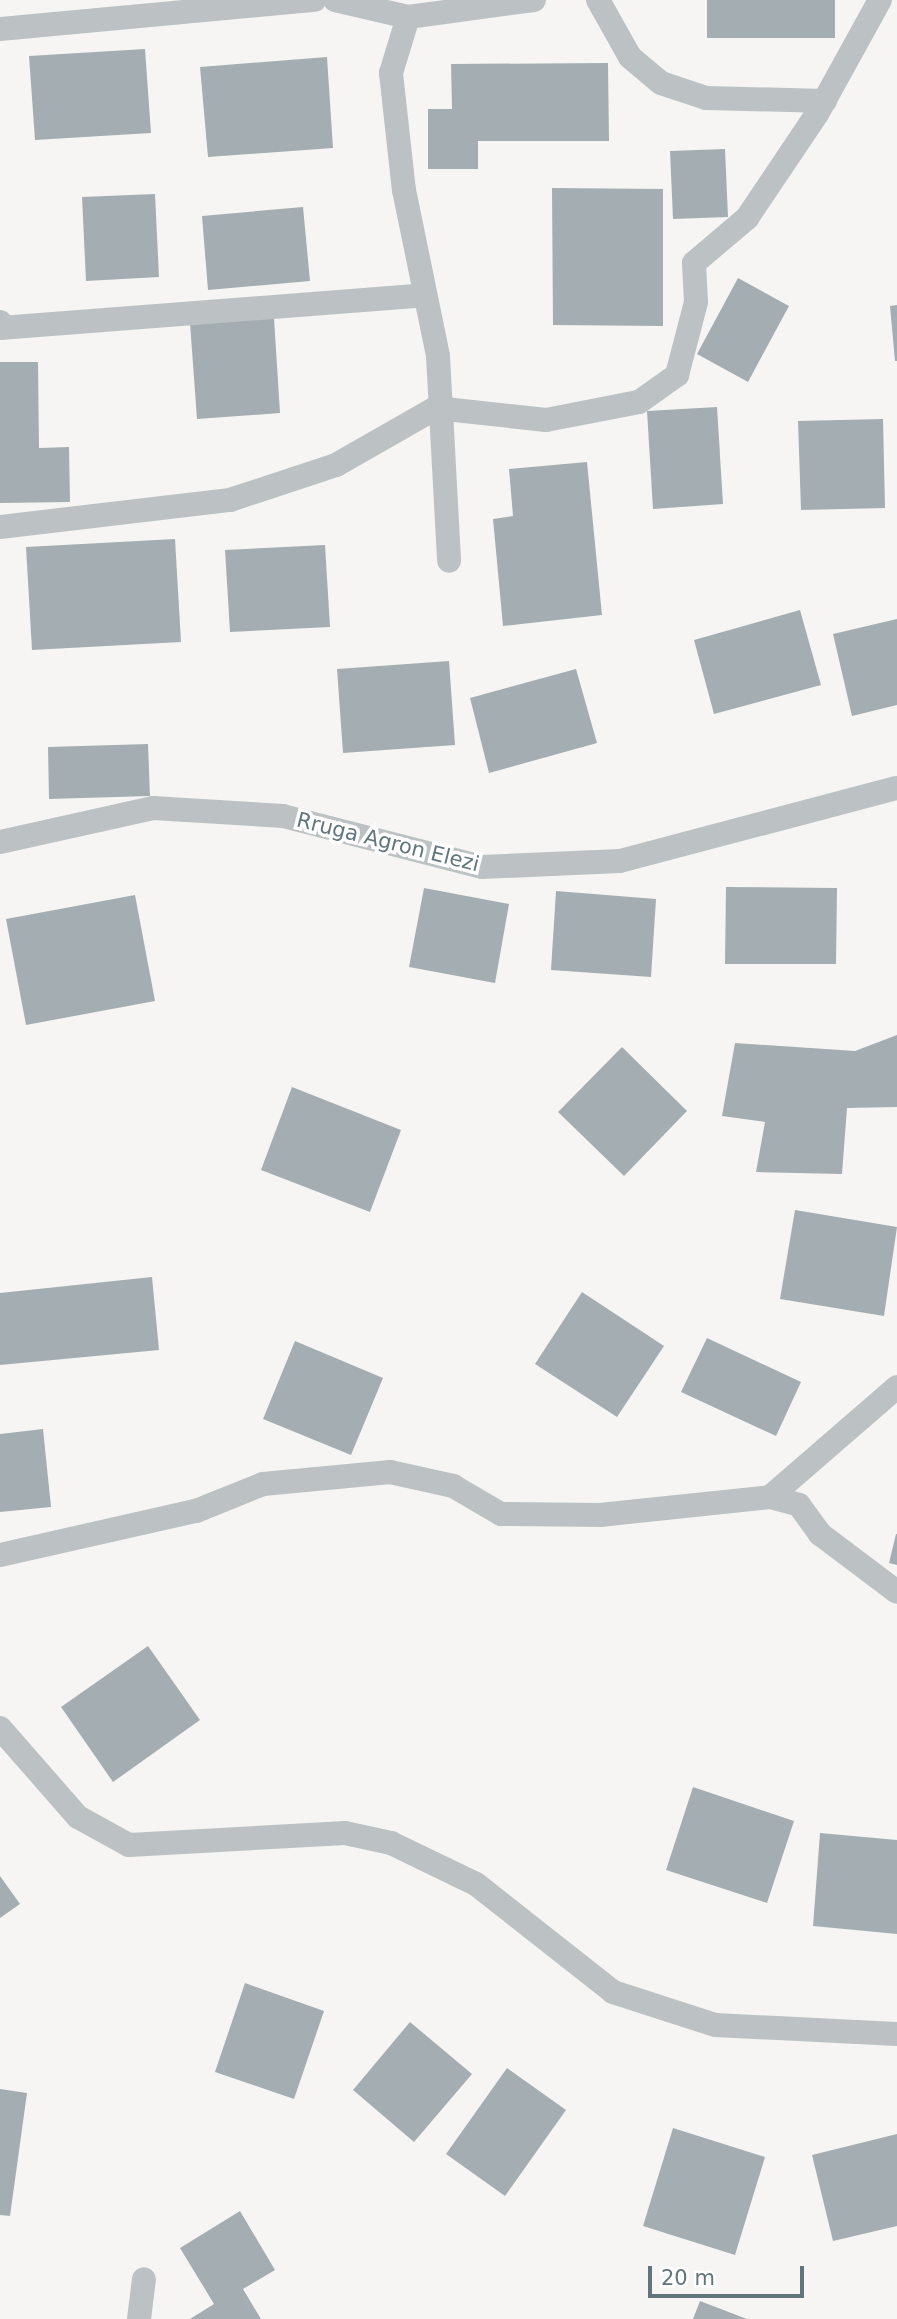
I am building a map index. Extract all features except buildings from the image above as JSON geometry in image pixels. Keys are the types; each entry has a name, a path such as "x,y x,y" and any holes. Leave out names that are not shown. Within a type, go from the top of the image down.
{"lane":[{"path":"0,29 315,0"},
{"path":"335,0 408,17 534,0"},
{"path":"598,0 630,57 661,83 706,98 825,100"},
{"path":"0,527 230,500 336,465 436,408 546,420 639,401 677,375 696,302 694,263 747,218 825,100 880,0"},
{"path":"408,17 391,73 404,190 438,356 436,408 449,561"},
{"path":"0,322 1,328 425,295"},
{"name":"Rruga Agron Elezi","path":"0,842 153,808 283,816 482,867 620,861 897,788"},
{"path":"770,1497 897,1387"},
{"path":"0,1555 196,1511 263,1484 390,1472 453,1486 501,1514 600,1515 770,1497 799,1504 820,1534 897,1592"},
{"path":"0,1728 78,1816 129,1846 345,1833 391,1843 476,1884 626,1997 715,2025 897,2034"},
{"path":"139,2319 144,2278"}]}
